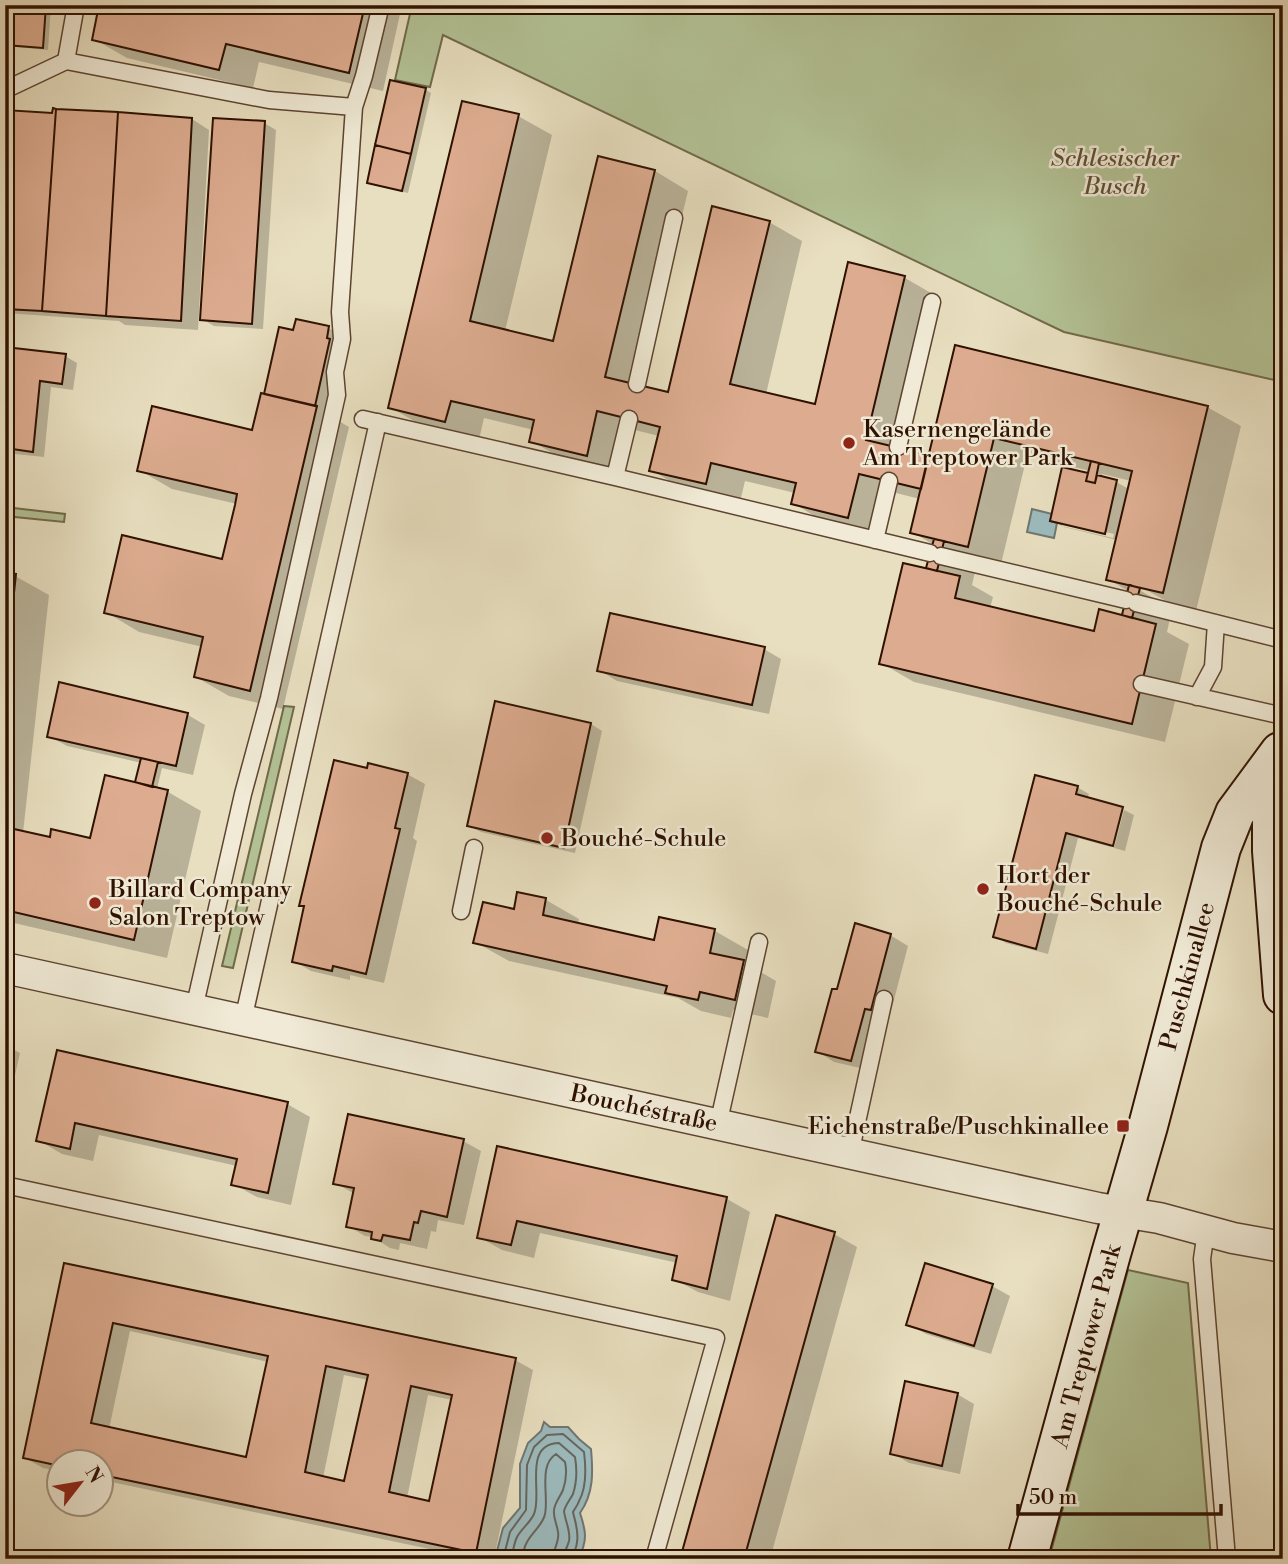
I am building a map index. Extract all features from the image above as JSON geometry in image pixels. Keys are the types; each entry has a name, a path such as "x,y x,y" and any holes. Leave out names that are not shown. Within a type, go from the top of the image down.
{"main road":[{"path":"1282,740 1272,811 1272,851 1283,995"},
{"name":"Puschkinallee","path":"1123,1214 1221,848 1235,813 1282,740"},
{"name":"Am Treptower Park","path":"1027,1559 1123,1214"}],"street":[{"name":"Bouchéstraße","path":"5,968 1283,1247"}],"lane":[{"path":"66,61 76,5"},
{"path":"194,1009 243,793 269,698 337,395 335,372 342,339 340,312 354,107 381,5"},
{"path":"5,86 11,87 66,61 269,100 354,107"},
{"path":"637,384 674,218"},
{"path":"898,447 932,302"},
{"path":"615,477 629,419"},
{"path":"243,1020 371,421 615,477 1283,640"},
{"path":"875,540 889,481"},
{"path":"1198,697 1213,667 1216,623"},
{"path":"1142,684 1198,697 1282,740"},
{"path":"461,911 474,848"},
{"path":"718,1125 759,942"},
{"path":"850,1154 884,999"},
{"path":"5,1185 716,1338 654,1559"},
{"path":"1206,1231 1202,1259 1227,1559"}],"green space":[{"name":"Schlesischer Busch","path":"412,5 1283,5 1283,382 1064,332 443,35 430,87 395,80"},
{"path":"5,507 65,514 64,522 5,516"},
{"path":"284,706 294,707 233,968 222,966"},
{"path":"1128,1270 1188,1283 1211,1559 1049,1559"}],"water":[{"path":"1032,509 1052,514 1050,521 1057,523 1054,538 1027,532"},
{"path":"544,1422 550,1427 568,1427 591,1449 590,1490 580,1513 585,1531 583,1547 578,1559 496,1559 503,1528 520,1508 520,1464 528,1443 541,1431"}],"building":[{"path":"5,5 46,5 43,48 5,45"},
{"path":"99,5 365,5 349,73 226,44 219,70 92,40"},
{"path":"390,80 426,88 411,154 375,145"},
{"path":"462,101 519,114 470,321 553,341 598,156 655,170 605,377 668,392 712,206 770,221 730,384 815,404 848,262 905,276 866,440 929,455 921,489 859,474 848,518 791,504 796,483 711,463 706,484 649,471 660,427 597,411 587,456 529,442 534,420 451,401 445,422 388,408"},
{"path":"53,108 56,109 42,311 5,309 5,110 52,113"},
{"path":"56,109 118,112 106,316 42,311"},
{"path":"118,112 192,118 181,321 106,316"},
{"path":"213,118 265,121 252,324 200,320"},
{"path":"375,145 411,154 402,191 367,183"},
{"path":"296,319 329,326 327,338 330,339 315,406 264,394 279,327 293,330"},
{"path":"955,345 1208,406 1163,593 1106,580 1132,471 994,438 968,547 910,533"},
{"path":"5,347 66,354 62,384 40,381 33,452 5,448"},
{"path":"261,393 317,406 250,691 194,677 203,637 104,613 122,535 222,559 235,505 237,494 137,471 152,406 252,430"},
{"path":"1091,461 1099,463 1095,483 1086,481"},
{"path":"1062,467 1088,473 1086,481 1095,483 1097,475 1117,480 1105,534 1050,521"},
{"path":"934,539 944,541 937,571 926,568"},
{"path":"903,563 960,576 955,598 1094,631 1099,609 1156,624 1132,724 879,664"},
{"path":"5,573 16,574 5,678"},
{"path":"1129,585 1140,588 1132,618 1122,615"},
{"path":"610,613 765,647 752,705 597,671"},
{"path":"59,682 188,713 176,766 47,737"},
{"path":"495,701 591,723 564,848 467,826"},
{"path":"141,758 158,762 152,787 135,782"},
{"path":"334,760 367,768 368,763 408,773 395,828 400,829 366,974 333,966 332,971 292,962 304,906 299,906"},
{"path":"105,775 168,790 134,940 5,910 5,827 50,837 51,829 90,838"},
{"path":"1035,775 1078,786 1076,794 1123,807 1113,846 1066,833 1036,949 993,937"},
{"path":"517,892 546,898 543,915 654,940 659,917 715,929 710,953 744,960 735,1000 700,992 698,1000 665,993 667,986 473,943 483,902 514,909"},
{"path":"855,923 891,934 871,1010 865,1009 851,1061 815,1052 832,989 837,989"},
{"path":"57,1050 288,1102 268,1193 231,1185 237,1159 75,1123 70,1149 36,1141"},
{"path":"348,1114 464,1139 447,1217 421,1211 418,1223 414,1222 410,1240 383,1235 381,1241 371,1239 372,1232 346,1227 354,1188 333,1184"},
{"path":"497,1146 727,1197 707,1289 672,1280 677,1256 517,1221 511,1245 477,1238"},
{"path":"776,1215 835,1232 744,1559 680,1559"},
{"path":"64,1263 516,1358 476,1553 116,1478 116,1448 46,1448 46,1463 23,1458","holes":["113,1323 268,1356 246,1457 91,1423","326,1366 368,1375 344,1481 305,1472","411,1386 452,1395 429,1501 389,1492"]},
{"path":"925,1263 993,1284 974,1346 906,1325"},
{"path":"905,1381 958,1393 942,1466 890,1454"}],"place":[{"name":"Kasernengelände Am Treptower Park","path":"849,443"},
{"name":"Bouché-Schule","path":"547,838"},
{"name":"Hort der Bouché-Schule","path":"983,889"},
{"name":"Billard Company Salon Treptow","path":"95,903"},
{"name":"Eichenstraße/Puschkinallee","path":"1123,1126"}]}
